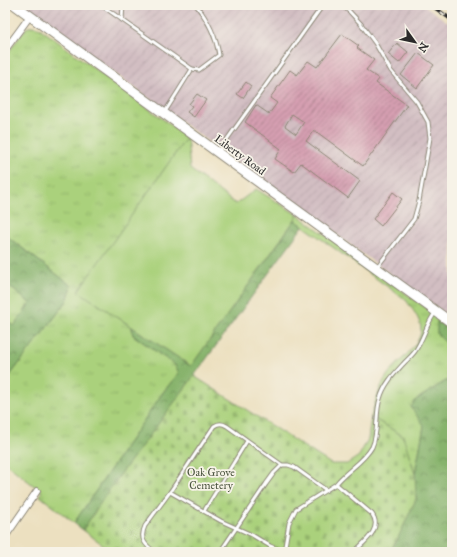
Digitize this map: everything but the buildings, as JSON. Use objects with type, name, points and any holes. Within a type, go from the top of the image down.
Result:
[{"type":"street","name":"Liberty Road","points":[[15,5],[452,323]]},
{"type":"street","points":[[5,50],[30,16]]},
{"type":"street","points":[[5,537],[37,491]]},
{"type":"lane","points":[[100,5],[192,70],[199,70],[219,55],[217,41],[204,15],[196,5]]},
{"type":"lane","points":[[122,20],[123,5]]},
{"type":"lane","points":[[217,153],[323,5]]},
{"type":"lane","points":[[340,5],[349,11],[361,24],[375,43],[391,71],[417,102],[428,122],[430,138],[419,201],[414,219],[376,268]]},
{"type":"lane","points":[[164,114],[192,70]]},
{"type":"lane","points":[[284,552],[288,523],[296,509],[336,484],[368,453],[375,436],[376,413],[379,399],[385,386],[417,349],[431,318],[436,312]]},
{"type":"lane","points":[[155,552],[146,546],[143,541],[142,531],[144,526],[170,492],[214,426],[218,424],[222,423],[227,426],[282,465],[294,467],[326,490]]},
{"type":"lane","points":[[204,511],[247,441]]},
{"type":"lane","points":[[220,552],[266,484],[282,465]]},
{"type":"lane","points":[[336,484],[372,514],[376,523],[372,533],[354,552]]},
{"type":"lane","points":[[170,492],[270,546],[284,552],[298,552]]},
{"type":"shaded area","points":[[21,5],[424,5],[452,25],[452,319]]},
{"type":"green space","points":[[32,26],[38,27],[187,137],[79,291],[132,327],[133,335],[175,365],[179,373],[164,391],[74,523],[40,496],[42,492],[5,463],[5,382],[67,301],[72,286],[5,235],[5,57],[26,28]]},
{"type":"green space","points":[[187,137],[190,169],[236,204],[256,189],[298,215],[191,366],[78,291]]},
{"type":"green space","points":[[298,215],[452,327],[452,333],[438,322],[437,334],[452,349],[452,377],[416,400],[424,426],[415,474],[403,436],[371,417],[382,384],[388,374],[413,347],[420,335],[421,326],[418,318],[406,300],[295,220]]},
{"type":"green space","points":[[295,220],[303,226],[109,490],[83,530],[74,523],[164,391],[179,373],[175,365],[133,335],[132,327],[191,366]]},
{"type":"green space","points":[[5,235],[72,286],[67,301],[5,382],[5,320],[14,326],[30,303],[5,283]]},
{"type":"green space","points":[[5,283],[30,303],[14,327],[5,320]]},
{"type":"green space","points":[[437,321],[452,333],[452,349],[437,334]]},
{"type":"green space","name":"Oak Grove Cemetery","points":[[194,376],[331,464],[347,464],[359,456],[368,439],[371,417],[403,436],[415,474],[416,499],[396,542],[388,552],[113,552],[83,530],[109,490]]},
{"type":"green space","points":[[452,377],[452,552],[388,552],[396,542],[416,499],[415,474],[424,426],[411,407],[416,400]]},
{"type":"railway","points":[[431,5],[452,20]]}]
